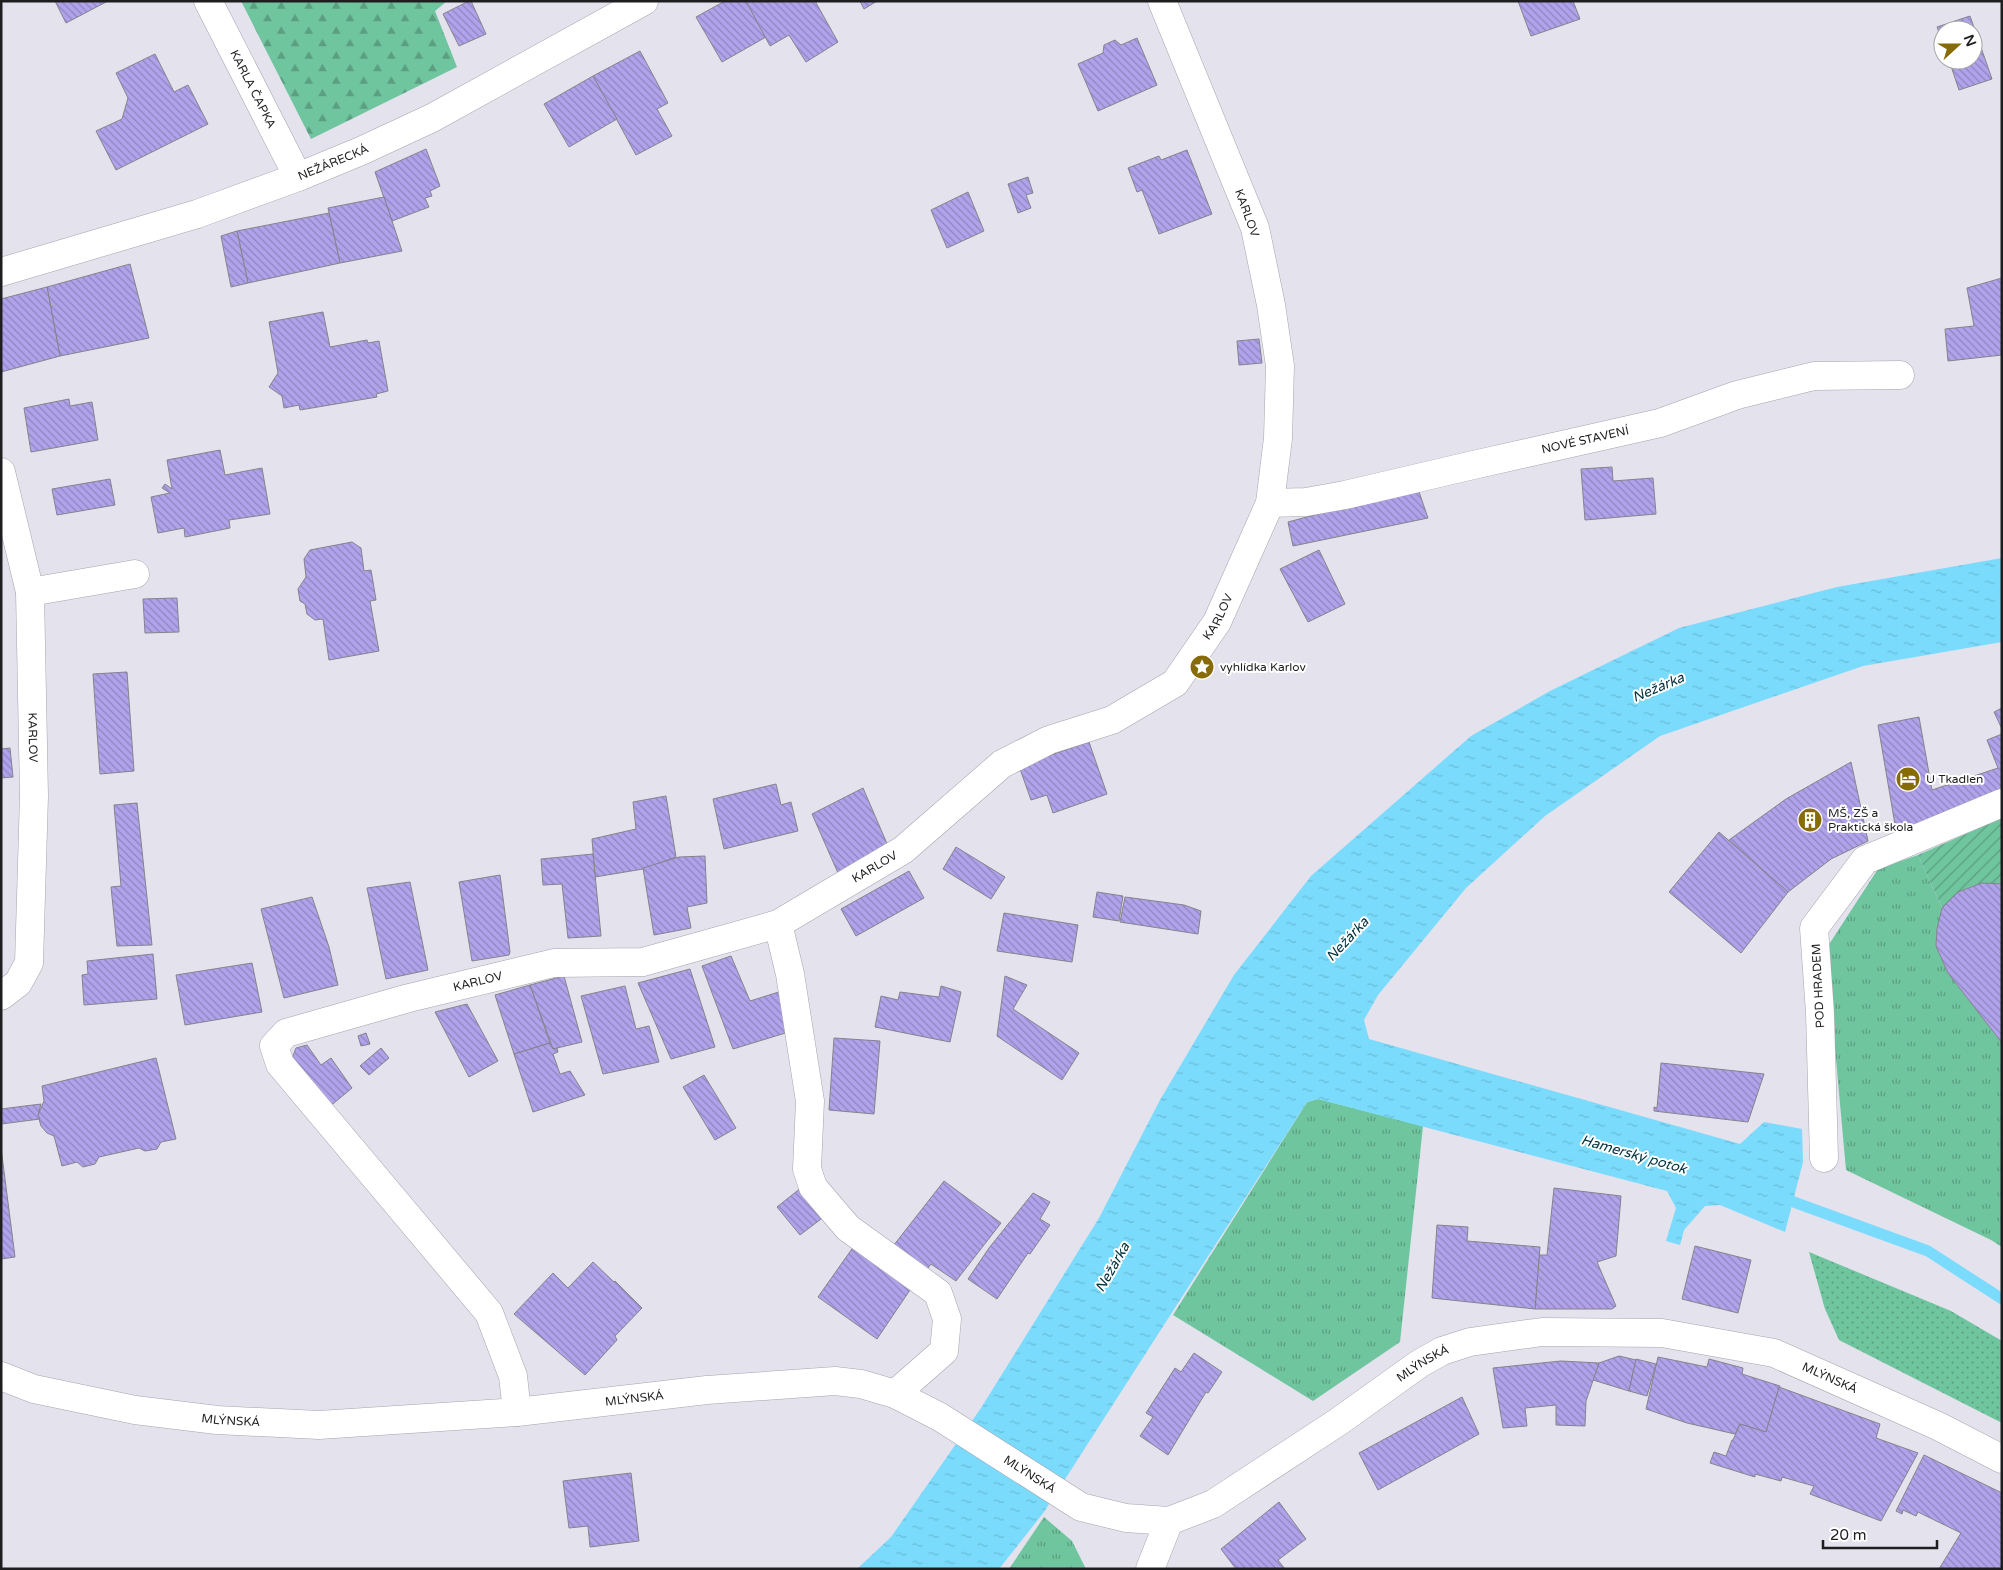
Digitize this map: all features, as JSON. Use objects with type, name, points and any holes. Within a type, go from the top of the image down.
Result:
[{"type":"street","name":"KARLA ČAPKA","points":[[208,1],[298,177]]},
{"type":"street","name":"NEŽÁRECKÁ","points":[[1,272],[188,217],[298,177],[361,151],[432,118],[644,1]]},
{"type":"street","name":"KARLOV","points":[[517,1412],[514,1376],[489,1313],[280,1064],[274,1046],[286,1033],[409,998],[554,964],[643,962],[778,924],[903,850],[1002,764],[1049,740],[1112,720],[1175,683],[1217,622],[1270,503],[1278,438],[1280,366],[1271,305],[1255,228],[1162,1]]},
{"type":"street","name":"NOVÉ STAVENÍ","points":[[1270,503],[1306,502],[1345,495],[1660,423],[1737,394],[1814,376],[1900,375]]},
{"type":"street","name":"KARLOV","points":[[1,472],[30,592],[34,796],[29,963],[18,983],[1,996]]},
{"type":"street","points":[[30,592],[135,574]]},
{"type":"street","name":"POD HRADEM","points":[[1824,1158],[1820,1014],[1814,928],[1865,860],[2002,803]]},
{"type":"street","points":[[778,924],[790,974],[810,1101],[806,1168],[813,1187],[848,1228],[938,1293],[946,1319],[944,1351],[895,1394]]},
{"type":"street","name":"MLÝNSKÁ","points":[[1,1376],[34,1390],[135,1410],[217,1420],[271,1424],[333,1425],[517,1412],[707,1390],[835,1381],[861,1384],[895,1394],[940,1417],[1081,1507],[1126,1518],[1169,1520],[1213,1504],[1338,1422],[1419,1364],[1442,1351],[1470,1342],[1542,1332],[1662,1333],[1774,1353],[1938,1426],[2002,1459]]},
{"type":"street","points":[[1150,1569],[1169,1520]]},
{"type":"green space","points":[[241,1],[447,1],[435,11],[457,67],[311,139]]},
{"type":"green space","points":[[2002,818],[2002,884],[1983,884],[1969,888],[1956,895],[1942,908],[1918,855]]},
{"type":"green space","points":[[1918,855],[1942,908],[1937,929],[1936,946],[1948,973],[2002,1043],[2002,1247],[1846,1170],[1826,949],[1878,869]]},
{"type":"green space","points":[[1318,1099],[1423,1126],[1400,1342],[1313,1401],[1173,1315],[1307,1102]]},
{"type":"green space","points":[[1809,1252],[1951,1311],[2002,1341],[2002,1423],[1839,1340],[1825,1309]]},
{"type":"green space","points":[[1044,1517],[1072,1541],[1086,1569],[1009,1569]]},
{"type":"water","name":"Nežárka","points":[[2002,558],[2002,642],[1863,666],[1660,736],[1545,816],[1466,888],[1378,995],[1364,1020],[1369,1039],[1740,1144],[1764,1122],[1802,1129],[1803,1162],[1785,1232],[1720,1205],[1705,1206],[1684,1230],[1680,1245],[1666,1241],[1676,1208],[1667,1191],[1318,1099],[1307,1102],[1044,1512],[999,1569],[857,1569],[891,1537],[981,1408],[1099,1218],[1160,1100],[1234,975],[1311,876],[1471,736],[1550,691],[1679,628],[1837,587]]},
{"type":"building","points":[[55,1],[108,1],[66,23]]},
{"type":"building","points":[[471,1],[486,34],[459,46],[443,14]]},
{"type":"building","points":[[725,1],[746,1],[766,37],[722,62],[696,17]]},
{"type":"building","points":[[746,1],[815,1],[838,42],[806,62],[789,35],[770,46]]},
{"type":"building","points":[[860,1],[877,1],[864,9]]},
{"type":"building","points":[[1518,1],[1573,1],[1580,19],[1531,36]]},
{"type":"building","points":[[1970,16],[1971,20],[1958,20]]},
{"type":"building","points":[[1137,38],[1157,85],[1098,111],[1078,64],[1103,53],[1104,45],[1115,40],[1121,45]]},
{"type":"building","points":[[640,51],[668,103],[657,109],[672,136],[636,155],[593,76]]},
{"type":"building","points":[[1983,53],[1992,79],[1959,90],[1952,70],[1983,70]]},
{"type":"building","points":[[155,54],[174,92],[188,85],[208,124],[116,170],[96,131],[122,119],[128,98],[116,73]]},
{"type":"building","points":[[593,76],[617,119],[569,147],[544,104]]},
{"type":"building","points":[[426,149],[440,186],[430,191],[432,196],[425,198],[429,207],[392,221],[375,172]]},
{"type":"building","points":[[1187,150],[1212,214],[1159,234],[1142,190],[1137,192],[1128,168],[1159,156],[1161,160]]},
{"type":"building","points":[[1028,177],[1033,193],[1026,195],[1031,208],[1018,213],[1008,184]]},
{"type":"building","points":[[968,192],[984,231],[947,248],[931,210]]},
{"type":"building","points":[[384,197],[402,251],[340,263],[328,208]]},
{"type":"building","points":[[329,213],[340,263],[248,283],[237,231]]},
{"type":"building","points":[[237,231],[248,283],[231,287],[221,236]]},
{"type":"building","points":[[130,264],[149,338],[60,356],[47,287]]},
{"type":"building","points":[[2002,278],[2002,355],[1948,361],[1945,329],[1974,326],[1967,288]]},
{"type":"building","points":[[47,287],[60,356],[1,372],[1,299]]},
{"type":"building","points":[[323,312],[330,347],[367,340],[368,343],[379,341],[388,391],[376,394],[377,397],[300,410],[299,405],[284,408],[282,396],[269,387],[278,373],[269,322]]},
{"type":"building","points":[[1259,339],[1262,363],[1239,365],[1237,341]]},
{"type":"building","points":[[69,399],[70,406],[92,402],[98,440],[31,452],[24,408]]},
{"type":"building","points":[[220,450],[225,475],[262,468],[270,514],[229,520],[230,528],[185,537],[184,528],[158,533],[151,497],[170,493],[162,488],[165,484],[172,489],[167,460]]},
{"type":"building","points":[[1612,467],[1613,481],[1653,478],[1656,514],[1585,520],[1581,469]]},
{"type":"building","points":[[110,479],[115,505],[57,515],[52,489]]},
{"type":"building","points":[[1418,489],[1428,518],[1293,546],[1288,522],[1330,511],[1356,507]]},
{"type":"building","points":[[352,542],[361,548],[364,571],[371,570],[376,600],[370,601],[379,651],[329,660],[323,619],[315,620],[307,614],[305,604],[300,601],[298,589],[306,577],[304,559],[310,550]]},
{"type":"building","points":[[1319,550],[1345,604],[1308,622],[1280,569]]},
{"type":"building","points":[[177,598],[179,632],[145,633],[143,599]]},
{"type":"building","points":[[127,672],[134,771],[100,774],[93,674]]},
{"type":"building","points":[[2002,708],[2002,729],[1994,712]]},
{"type":"building","name":"U Tkadlen","points":[[1919,717],[1932,790],[1998,768],[1987,740],[2002,734],[2002,796],[1897,836],[1878,725]]},
{"type":"building","points":[[1089,742],[1107,794],[1053,813],[1047,795],[1031,800],[1019,766]]},
{"type":"building","points":[[10,748],[13,777],[1,778],[1,749]]},
{"type":"building","name":"MŠ, ZŠ a Praktická škola","points":[[1851,762],[1868,841],[1831,859],[1788,892],[1729,840],[1786,799]]},
{"type":"building","points":[[776,784],[781,805],[791,802],[798,831],[724,849],[713,799]]},
{"type":"building","points":[[863,788],[888,846],[838,873],[812,814]]},
{"type":"building","points":[[666,796],[676,857],[643,869],[595,877],[592,839],[636,829],[633,802]]},
{"type":"building","points":[[137,803],[152,945],[117,946],[111,887],[121,886],[114,805]]},
{"type":"building","points":[[1719,832],[1788,892],[1741,953],[1669,892]]},
{"type":"building","points":[[956,847],[1005,877],[991,899],[943,869]]},
{"type":"building","points":[[593,854],[601,936],[568,938],[562,884],[543,885],[541,859]]},
{"type":"building","points":[[705,856],[707,903],[687,907],[691,928],[654,935],[643,868],[679,857]]},
{"type":"building","points":[[909,871],[924,898],[856,936],[841,909]]},
{"type":"building","points":[[500,875],[510,952],[509,955],[472,961],[459,882]]},
{"type":"building","points":[[410,882],[428,970],[386,979],[367,888]]},
{"type":"building","points":[[1982,883],[2002,884],[2002,1043],[1948,973],[1936,946],[1937,929],[1942,908],[1958,892]]},
{"type":"building","points":[[1097,892],[1123,896],[1119,921],[1093,917]]},
{"type":"building","points":[[312,897],[329,947],[338,985],[284,998],[261,909]]},
{"type":"building","points":[[1125,897],[1184,905],[1201,911],[1198,934],[1120,922]]},
{"type":"building","points":[[1004,913],[1078,925],[1072,962],[997,951]]},
{"type":"building","points":[[153,954],[157,999],[84,1005],[82,975],[88,974],[87,961]]},
{"type":"building","points":[[731,956],[750,1001],[782,991],[792,1031],[733,1049],[702,966]]},
{"type":"building","points":[[252,963],[262,1012],[185,1025],[176,975]]},
{"type":"building","points":[[690,969],[715,1047],[671,1059],[638,983]]},
{"type":"building","points":[[564,976],[582,1042],[553,1049],[530,985]]},
{"type":"building","points":[[1005,976],[1027,985],[1013,1009],[1079,1053],[1062,1080],[997,1036]]},
{"type":"building","points":[[530,985],[550,1043],[514,1054],[495,995]]},
{"type":"building","points":[[625,986],[636,1029],[649,1026],[659,1062],[603,1074],[581,996]]},
{"type":"building","points":[[941,986],[961,992],[950,1042],[875,1027],[881,996],[898,1000],[900,992],[939,997]]},
{"type":"building","points":[[467,1004],[498,1061],[469,1077],[435,1012]]},
{"type":"building","points":[[366,1033],[370,1044],[361,1046],[358,1036]]},
{"type":"building","points":[[834,1038],[880,1041],[874,1114],[829,1110]]},
{"type":"building","points":[[550,1043],[553,1049],[557,1048],[558,1052],[553,1054],[560,1074],[570,1071],[585,1095],[533,1112],[514,1054]]},
{"type":"building","points":[[307,1045],[321,1065],[331,1058],[352,1088],[328,1108],[291,1061],[296,1048]]},
{"type":"building","points":[[381,1048],[389,1058],[369,1075],[360,1066]]},
{"type":"building","points":[[156,1058],[176,1139],[161,1142],[157,1149],[145,1151],[139,1148],[99,1157],[95,1164],[83,1167],[77,1162],[62,1166],[54,1136],[47,1133],[41,1126],[38,1115],[44,1101],[42,1086]]},
{"type":"building","points":[[1661,1063],[1764,1074],[1748,1122],[1654,1111],[1654,1107],[1657,1108]]},
{"type":"building","points":[[704,1075],[736,1128],[715,1140],[683,1087]]},
{"type":"building","points":[[41,1104],[38,1115],[40,1119],[1,1124],[1,1109]]},
{"type":"building","points":[[1,1148],[15,1257],[1,1259]]},
{"type":"building","points":[[944,1181],[1001,1223],[956,1281],[931,1264],[925,1272],[890,1250]]},
{"type":"building","points":[[802,1187],[825,1216],[800,1235],[777,1207]]},
{"type":"building","points":[[1554,1188],[1621,1196],[1616,1256],[1597,1262],[1616,1306],[1612,1309],[1535,1309],[1539,1255],[1547,1255]]},
{"type":"building","points":[[1033,1193],[1050,1202],[1040,1219],[1050,1225],[1030,1254],[1028,1253],[997,1299],[968,1279],[989,1248]]},
{"type":"building","points":[[1437,1225],[1468,1227],[1467,1241],[1540,1247],[1535,1309],[1432,1298]]},
{"type":"building","points":[[854,1246],[912,1287],[877,1339],[818,1297]]},
{"type":"building","points":[[1695,1246],[1751,1260],[1738,1313],[1682,1299]]},
{"type":"building","points":[[593,1262],[642,1308],[615,1336],[617,1340],[585,1375],[514,1314],[553,1273],[568,1288]]},
{"type":"building","points":[[1194,1353],[1222,1372],[1208,1393],[1206,1392],[1168,1455],[1140,1436],[1153,1417],[1146,1413],[1175,1368],[1181,1372]]},
{"type":"building","points":[[1619,1356],[1636,1360],[1629,1391],[1593,1380],[1599,1363]]},
{"type":"building","points":[[1658,1357],[1707,1367],[1709,1359],[1743,1368],[1742,1374],[1780,1386],[1766,1432],[1740,1424],[1735,1434],[1687,1423],[1646,1409]]},
{"type":"building","points":[[1636,1359],[1656,1364],[1647,1396],[1629,1391]]},
{"type":"building","points":[[1561,1361],[1599,1363],[1586,1401],[1585,1426],[1556,1425],[1556,1405],[1525,1408],[1527,1426],[1503,1428],[1493,1368]]},
{"type":"building","points":[[1779,1387],[1880,1424],[1876,1438],[1918,1453],[1881,1521],[1810,1494],[1814,1486],[1782,1477],[1781,1481],[1755,1474],[1755,1477],[1710,1463],[1714,1452],[1726,1456],[1740,1424],[1766,1432]]},
{"type":"building","points":[[1462,1397],[1479,1434],[1378,1490],[1359,1453]]},
{"type":"building","points":[[1924,1455],[2002,1493],[2002,1569],[1939,1569],[1961,1533],[1918,1512],[1916,1516],[1903,1510],[1902,1514],[1896,1511]]},
{"type":"building","points":[[631,1473],[639,1541],[590,1547],[588,1526],[569,1528],[563,1481]]},
{"type":"building","points":[[1279,1502],[1306,1539],[1278,1560],[1285,1569],[1236,1569],[1221,1549]]},
{"type":"waterway","name":"Hamerský potok","points":[[1780,1197],[1928,1251],[2002,1299]]},
{"type":"place","name":"vyhlídka Karlov","points":[[1202,667]]},
{"type":"place","name":"U Tkadlen","points":[[1908,779]]},
{"type":"place","name":"MŠ, ZŠ a Praktická škola","points":[[1810,820]]}]
